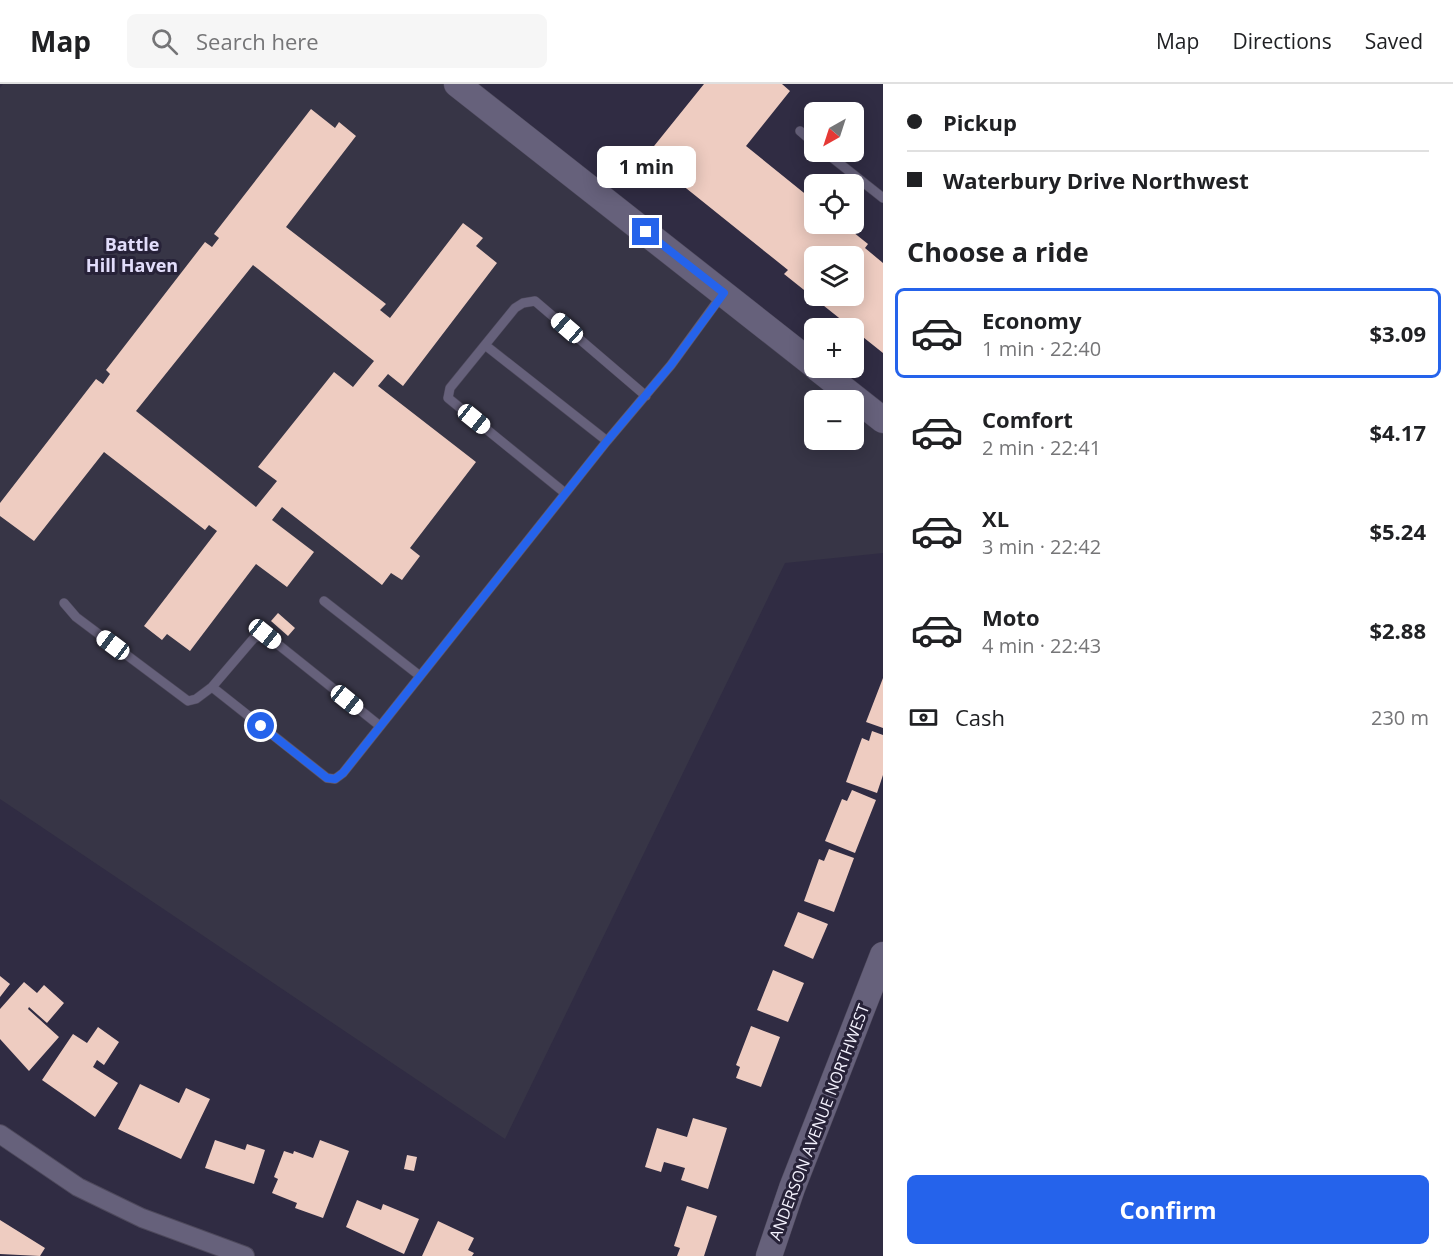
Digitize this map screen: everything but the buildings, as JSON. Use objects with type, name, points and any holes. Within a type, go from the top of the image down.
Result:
[{"type":"street","points":[[458,84],[804,356]]},
{"type":"street","points":[[831,378],[883,420]]},
{"type":"street","name":"ANDERSON AVENUE NORTHWEST","points":[[770,1256],[792,1188],[883,955]]},
{"type":"street","points":[[0,1134],[78,1187],[142,1218],[245,1256]]},
{"type":"lane","points":[[800,132],[804,135]]},
{"type":"lane","points":[[838,162],[883,198]]},
{"type":"lane","points":[[212,687],[327,778],[335,779],[343,773],[565,493],[646,396],[724,293]]},
{"type":"lane","points":[[565,493],[448,398],[450,388],[515,309],[523,303],[535,302],[646,396]]},
{"type":"lane","points":[[485,345],[607,441]]},
{"type":"lane","points":[[324,601],[420,676]]},
{"type":"lane","points":[[64,603],[76,617],[188,701],[196,699],[212,687],[254,638],[265,634],[380,726]]},
{"type":"shaded area","points":[[3,84],[479,84],[804,345],[804,378],[844,378],[859,390],[804,390],[804,450],[864,450],[864,394],[883,409],[883,553],[785,563],[505,1139],[0,799],[0,88]]},
{"type":"district","name":"Battle Hill Haven","points":[[132,255]]},
{"type":"route","points":[[261,726],[327,778],[335,779],[343,773],[607,441],[671,365],[724,293],[646,232]]}]
